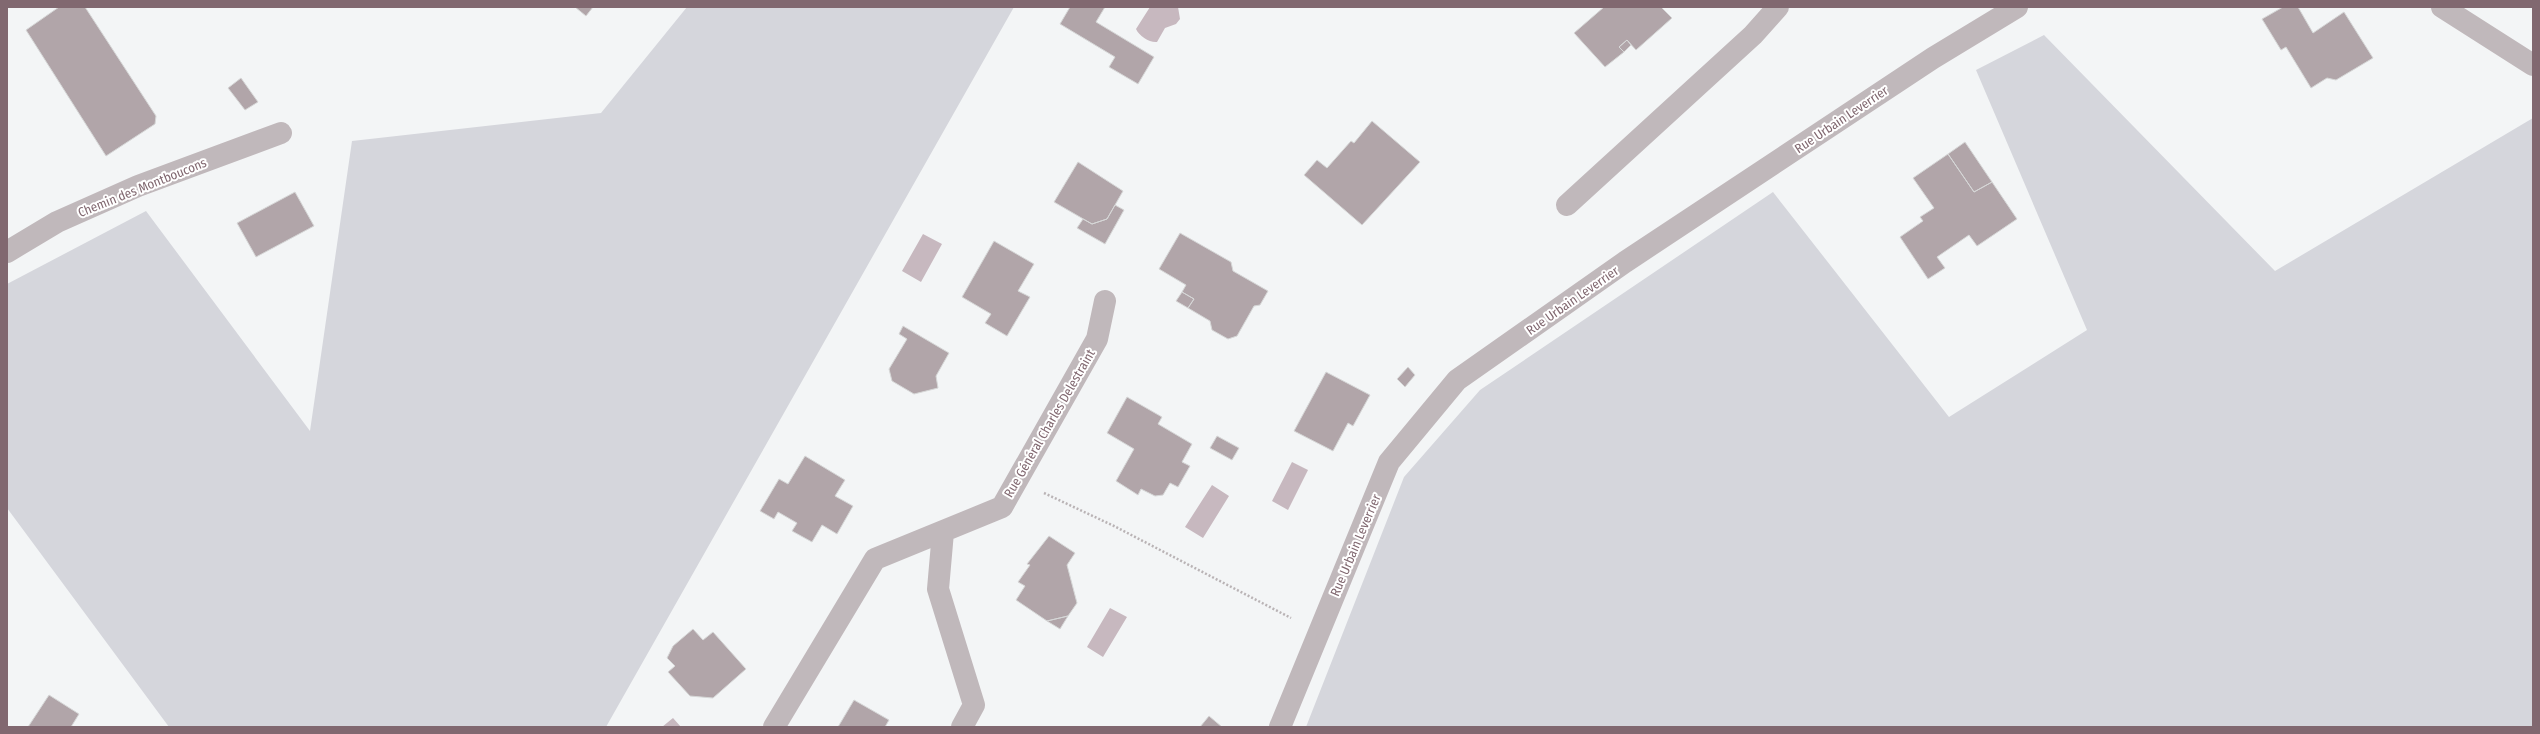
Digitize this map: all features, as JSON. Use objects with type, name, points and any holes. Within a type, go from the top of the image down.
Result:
[{"type":"street","points":[[1567,205],[1753,35],[1778,7]]},
{"type":"street","name":"Rue Urbain Leverrier","points":[[1280,727],[1389,462],[1457,380],[1625,262],[1933,58],[2017,7]]},
{"type":"street","points":[[2442,7],[2533,65]]},
{"type":"street","name":"Chemin des Montboucons","points":[[7,252],[57,222],[138,186],[281,133]]},
{"type":"street","name":"Rue Général Charles Delestraint","points":[[774,727],[875,559],[1002,507],[1097,339],[1105,301]]},
{"type":"street","points":[[943,532],[938,589],[974,704],[962,727]]},
{"type":"path","points":[[1017,480],[1114,526],[1319,632]]},
{"type":"shaded area","points":[[687,7],[1014,7],[606,727],[169,727],[7,508],[7,284],[146,211],[310,431],[352,141],[601,113]]},
{"type":"shaded area","points":[[1150,7],[1178,7],[1180,19],[1176,24],[1165,28],[1157,42],[1145,38],[1136,29]]},
{"type":"shaded area","points":[[2044,35],[2275,271],[2533,118],[2533,727],[1306,727],[1404,477],[1480,390],[1773,192],[1949,417],[2087,330],[1976,70]]},
{"type":"shaded area","points":[[923,234],[942,244],[921,282],[902,271]]},
{"type":"shaded area","points":[[1292,462],[1308,470],[1288,510],[1272,501]]},
{"type":"shaded area","points":[[1212,485],[1229,496],[1203,538],[1185,527]]},
{"type":"shaded area","points":[[1110,608],[1127,617],[1103,657],[1087,647]]},
{"type":"shaded area","points":[[673,718],[681,727],[662,727]]},
{"type":"building","points":[[59,7],[85,7],[156,116],[155,124],[106,156],[26,30]]},
{"type":"building","points":[[575,7],[593,7],[586,16]]},
{"type":"building","points":[[1070,7],[1105,7],[1096,22],[1154,57],[1138,84],[1109,67],[1115,57],[1060,24]]},
{"type":"building","points":[[1604,7],[1661,7],[1672,18],[1636,50],[1627,40],[1619,47],[1624,52],[1605,67],[1574,33]]},
{"type":"building","points":[[2283,7],[2298,7],[2313,33],[2344,12],[2373,58],[2336,80],[2327,78],[2311,88],[2286,47],[2281,50],[2262,19]]},
{"type":"building","points":[[1627,40],[1631,45],[1624,52],[1619,47]]},
{"type":"building","points":[[241,78],[258,102],[245,110],[228,88]]},
{"type":"building","points":[[1372,121],[1420,162],[1362,225],[1304,175],[1317,160],[1327,168],[1351,141],[1354,143]]},
{"type":"building","points":[[1965,142],[1992,182],[1974,192],[1948,154]]},
{"type":"building","points":[[1948,154],[1974,192],[1992,182],[2017,219],[1977,246],[1969,235],[1937,257],[1945,268],[1928,279],[1900,237],[1923,221],[1920,217],[1934,208],[1913,178]]},
{"type":"building","points":[[1078,162],[1123,191],[1107,219],[1092,224],[1054,202]]},
{"type":"building","points":[[295,192],[314,226],[256,257],[237,223]]},
{"type":"building","points":[[1115,205],[1124,210],[1105,244],[1077,228],[1083,219],[1092,224],[1107,219]]},
{"type":"building","points":[[1180,233],[1231,262],[1233,271],[1268,291],[1260,305],[1254,306],[1237,336],[1228,339],[1212,330],[1210,321],[1188,308],[1194,299],[1182,292],[1186,285],[1159,269]]},
{"type":"building","points":[[994,241],[1034,264],[1018,291],[1030,297],[1007,336],[985,323],[991,314],[962,297]]},
{"type":"building","points":[[1182,292],[1194,299],[1188,308],[1176,301]]},
{"type":"building","points":[[903,326],[949,353],[936,376],[938,388],[914,394],[892,381],[889,369],[907,339],[899,334]]},
{"type":"building","points":[[1408,367],[1415,375],[1405,387],[1397,379]]},
{"type":"building","points":[[1326,372],[1370,395],[1353,426],[1348,423],[1333,451],[1294,431]]},
{"type":"building","points":[[1127,397],[1162,417],[1158,424],[1192,444],[1182,462],[1190,466],[1178,487],[1170,483],[1163,495],[1155,496],[1141,489],[1138,495],[1116,481],[1134,449],[1107,433]]},
{"type":"building","points":[[1217,436],[1239,448],[1232,460],[1210,448]]},
{"type":"building","points":[[805,456],[845,480],[835,496],[853,506],[837,534],[822,525],[812,542],[792,531],[797,523],[778,512],[774,519],[760,511],[779,479],[788,484]]},
{"type":"building","points":[[1049,536],[1075,553],[1067,565],[1077,603],[1068,616],[1047,621],[1016,600],[1025,586],[1018,582],[1030,565],[1027,564]]},
{"type":"building","points":[[1068,616],[1060,629],[1047,621]]},
{"type":"building","points":[[693,629],[703,640],[713,632],[746,669],[713,698],[690,696],[668,672],[675,666],[667,658],[673,646]]},
{"type":"building","points":[[49,695],[79,714],[71,727],[28,727]]},
{"type":"building","points":[[854,700],[889,720],[885,727],[838,727]]},
{"type":"building","points":[[1209,716],[1222,727],[1200,727]]}]
